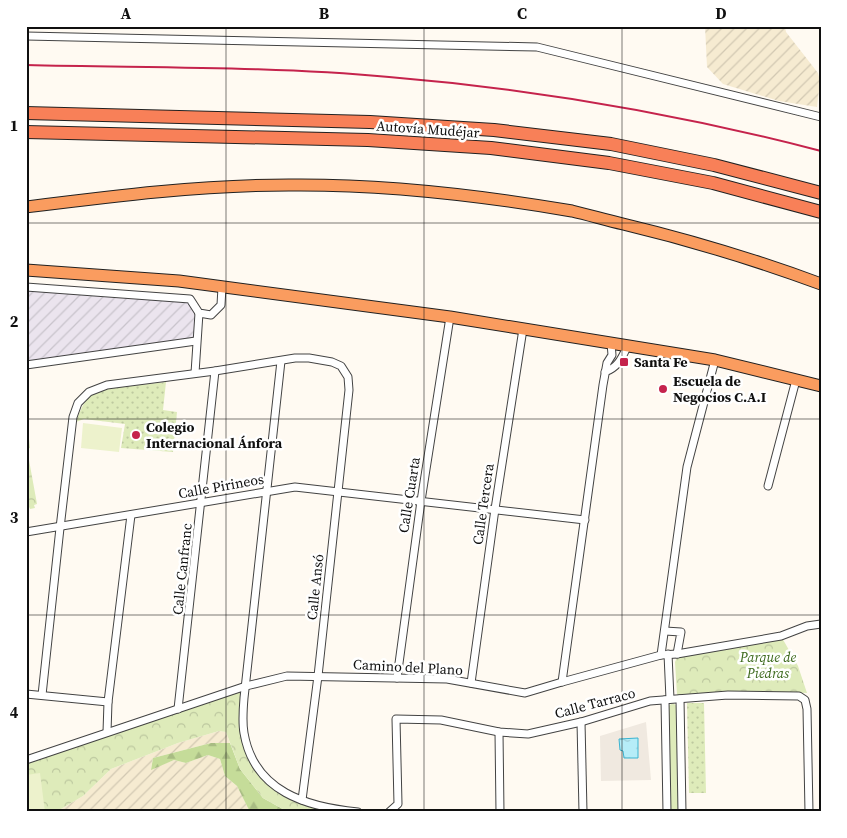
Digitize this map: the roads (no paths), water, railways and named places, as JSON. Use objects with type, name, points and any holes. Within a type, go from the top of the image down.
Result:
[{"type":"highway","name":"Autovía Mudéjar","points":[[26,113],[370,122],[494,130],[630,148],[714,165],[821,193]]},
{"type":"highway","name":"Autovía Mudéjar","points":[[26,132],[368,140],[491,148],[608,163],[713,184],[821,212]]},
{"type":"highway","points":[[26,207],[136,193],[225,186],[290,184],[445,193],[573,212],[665,234],[761,262],[821,284]]},
{"type":"highway","points":[[26,270],[180,281],[450,317],[715,360],[821,386]]},
{"type":"street","points":[[26,36],[537,47],[821,116]]},
{"type":"street","points":[[199,313],[212,315],[221,305],[222,286]]},
{"type":"street","points":[[26,287],[190,299],[199,313],[195,374]]},
{"type":"street","name":"Calle Cuarta","points":[[397,678],[421,501],[450,317]]},
{"type":"street","name":"Calle Tercera","points":[[471,682],[523,329]]},
{"type":"street","points":[[26,366],[196,341]]},
{"type":"street","points":[[562,682],[607,363],[612,355],[612,343]]},
{"type":"street","points":[[606,372],[616,366],[625,355],[628,345]]},
{"type":"street","name":"Calle Ansó","points":[[281,361],[309,358],[332,362],[342,366],[348,377],[349,390],[318,676],[302,800]]},
{"type":"street","points":[[666,812],[667,700],[665,631],[687,467],[715,360]]},
{"type":"street","points":[[42,695],[60,528],[74,417],[78,404],[89,392],[107,385],[281,361],[246,686],[243,726],[245,740],[253,761],[267,779],[278,789],[288,795],[331,809],[358,812]]},
{"type":"street","name":"Calle Canfranc","points":[[178,709],[215,371]]},
{"type":"street","points":[[768,486],[796,380]]},
{"type":"street","name":"Calle Pirineos","points":[[26,532],[60,528],[295,487],[585,520]]},
{"type":"street","points":[[107,732],[108,702],[131,515]]},
{"type":"street","name":"Camino del Plano","points":[[27,758],[246,686],[288,676],[447,679],[471,682],[525,694],[665,654],[677,654],[780,636],[806,626],[821,624]]},
{"type":"street","points":[[665,631],[681,632],[677,654]]},
{"type":"street","points":[[26,694],[108,702]]},
{"type":"street","name":"Calle Tarraco","points":[[398,808],[396,719],[441,720],[499,732],[528,734],[580,722],[650,702],[728,694],[803,698],[806,700],[809,812]]},
{"type":"street","points":[[680,699],[682,812]]},
{"type":"street","points":[[580,722],[583,812]]},
{"type":"street","points":[[499,732],[500,812]]},
{"type":"street","points":[[389,812],[398,808]]},
{"type":"water","points":[[638,738],[638,758],[624,758],[623,751],[620,750],[619,739]]},
{"type":"railway","points":[[26,65],[298,71],[444,82],[498,88],[660,114],[821,151]]},
{"type":"place","name":"Santa Fe","points":[[624,362]]},
{"type":"place","name":"Escuela de Negocios C.A.I","points":[[663,389]]},
{"type":"place","name":"Colegio Internacional Ánfora","points":[[136,435]]},
{"type":"park label","name":"Parque de Piedras","points":[[768,666]]}]
